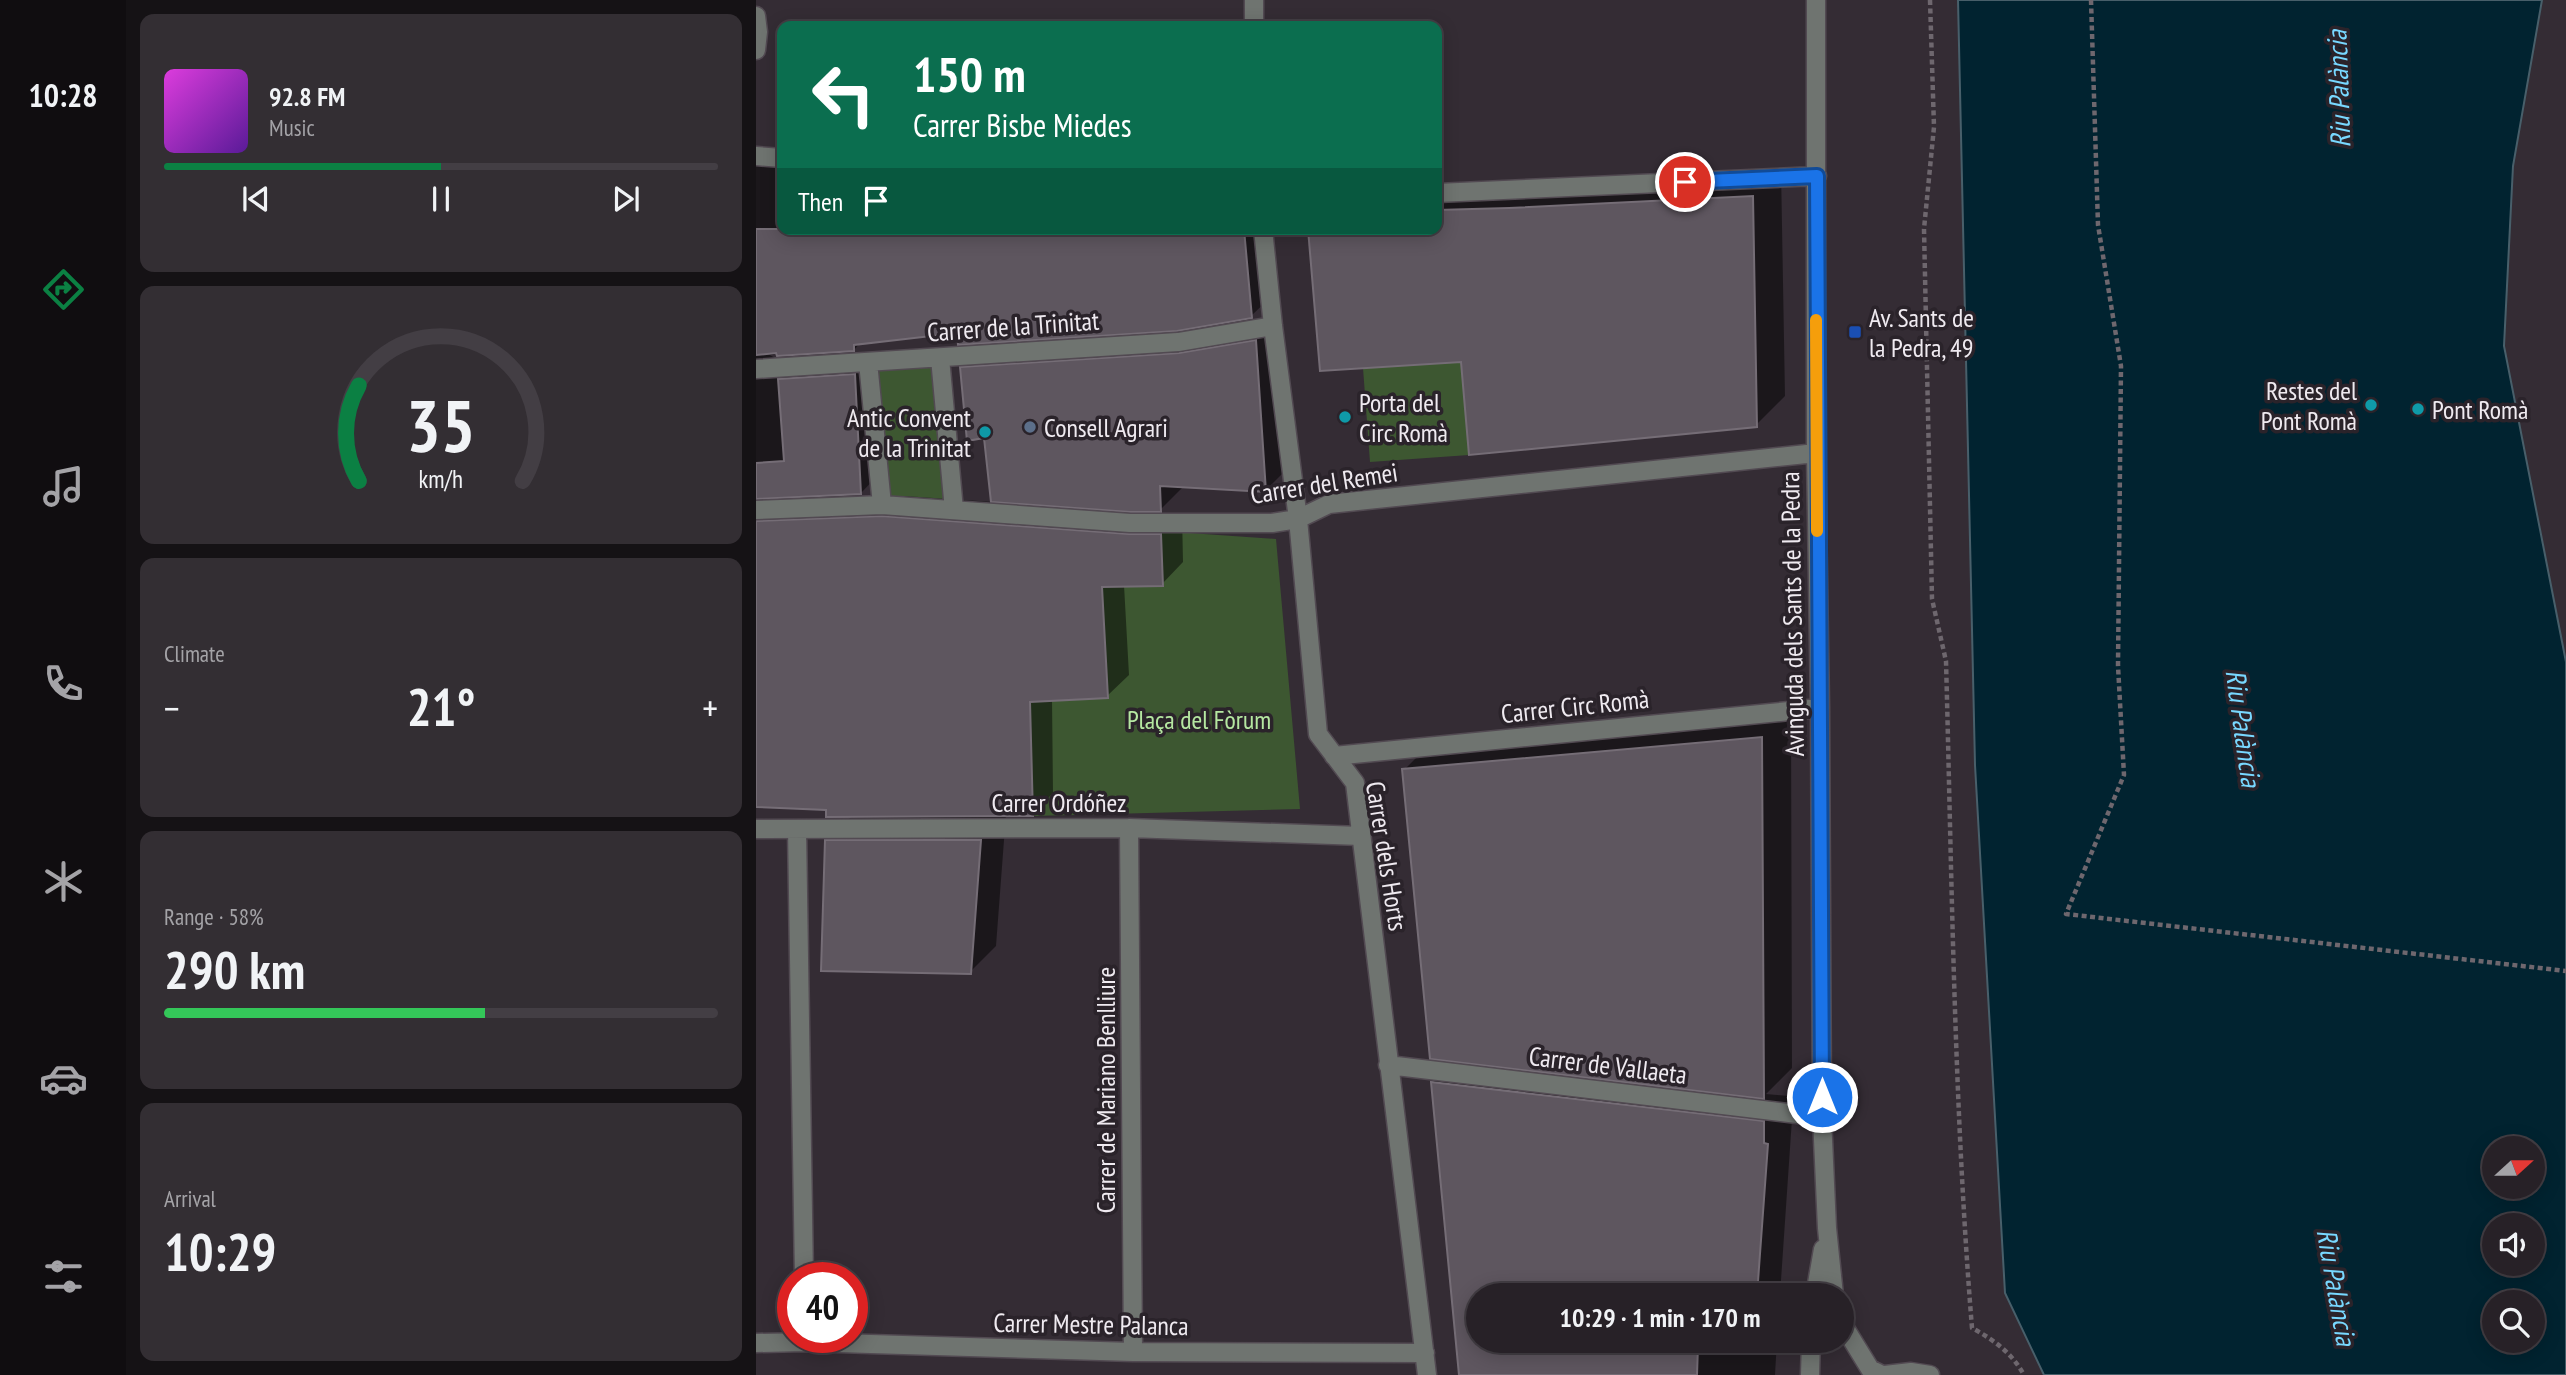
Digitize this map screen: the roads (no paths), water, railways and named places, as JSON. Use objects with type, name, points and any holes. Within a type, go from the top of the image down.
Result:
[{"type":"street","points":[[1254,0],[1255,21]]},
{"type":"street","name":"Avinguda dels Sants de la Pedra","points":[[1816,0],[1816,453],[1822,1117],[1826,1228]]},
{"type":"street","points":[[756,50],[757,26]]},
{"type":"street","points":[[756,156],[777,158]]},
{"type":"street","points":[[1442,192],[1817,176]]},
{"type":"street","name":"Carrer dels Horts","points":[[1264,235],[1298,519],[1318,734],[1355,783],[1427,1375]]},
{"type":"street","name":"Carrer de la Trinitat","points":[[756,369],[1178,342],[1273,326]]},
{"type":"street","points":[[940,358],[954,510]]},
{"type":"street","points":[[868,362],[882,505]]},
{"type":"street","name":"Carrer del Remei","points":[[756,510],[882,505],[1130,523],[1272,523],[1298,519],[1329,504],[1816,453]]},
{"type":"street","name":"Carrer Circ Romà","points":[[1334,756],[1820,708]]},
{"type":"street","name":"Carrer Ordóñez","points":[[756,829],[1129,828],[1361,836]]},
{"type":"street","name":"Carrer de Mariano Benlliure","points":[[1129,828],[1133,1352]]},
{"type":"street","points":[[797,829],[804,1262]]},
{"type":"street","name":"Carrer de Vallaeta","points":[[1388,1065],[1822,1117]]},
{"type":"street","points":[[1817,1283],[1826,1228]]},
{"type":"street","points":[[1826,1228],[1833,1283]]},
{"type":"street","name":"Carrer Mestre Palanca","points":[[868,1341],[1133,1352],[1425,1353]]},
{"type":"street","points":[[1854,1343],[1870,1369],[1884,1375],[1911,1372],[1930,1375]]},
{"type":"street","name":"Carrer Mestre Palanca","points":[[758,1347],[777,1344]]},
{"type":"street","points":[[1810,1375],[1811,1353]]},
{"type":"water","name":"Riu Palància","points":[[1958,0],[2542,0],[2513,166],[2504,346],[2566,662],[2566,1375],[2044,1375],[2005,1293],[1975,765]]},
{"type":"place","name":"Av. Sants de la Pedra, 49","points":[[1855,332]]},
{"type":"place","name":"Restes del Pont Romà","points":[[2371,405]]},
{"type":"place","name":"Pont Romà","points":[[2418,409]]},
{"type":"place","name":"Porta del Circ Romà","points":[[1345,417]]},
{"type":"place","name":"Consell Agrari","points":[[1030,427]]},
{"type":"place","name":"Antic Convent de la Trinitat","points":[[985,432]]},
{"type":"park label","name":"Plaça del Fòrum","points":[[1199,719]]}]
